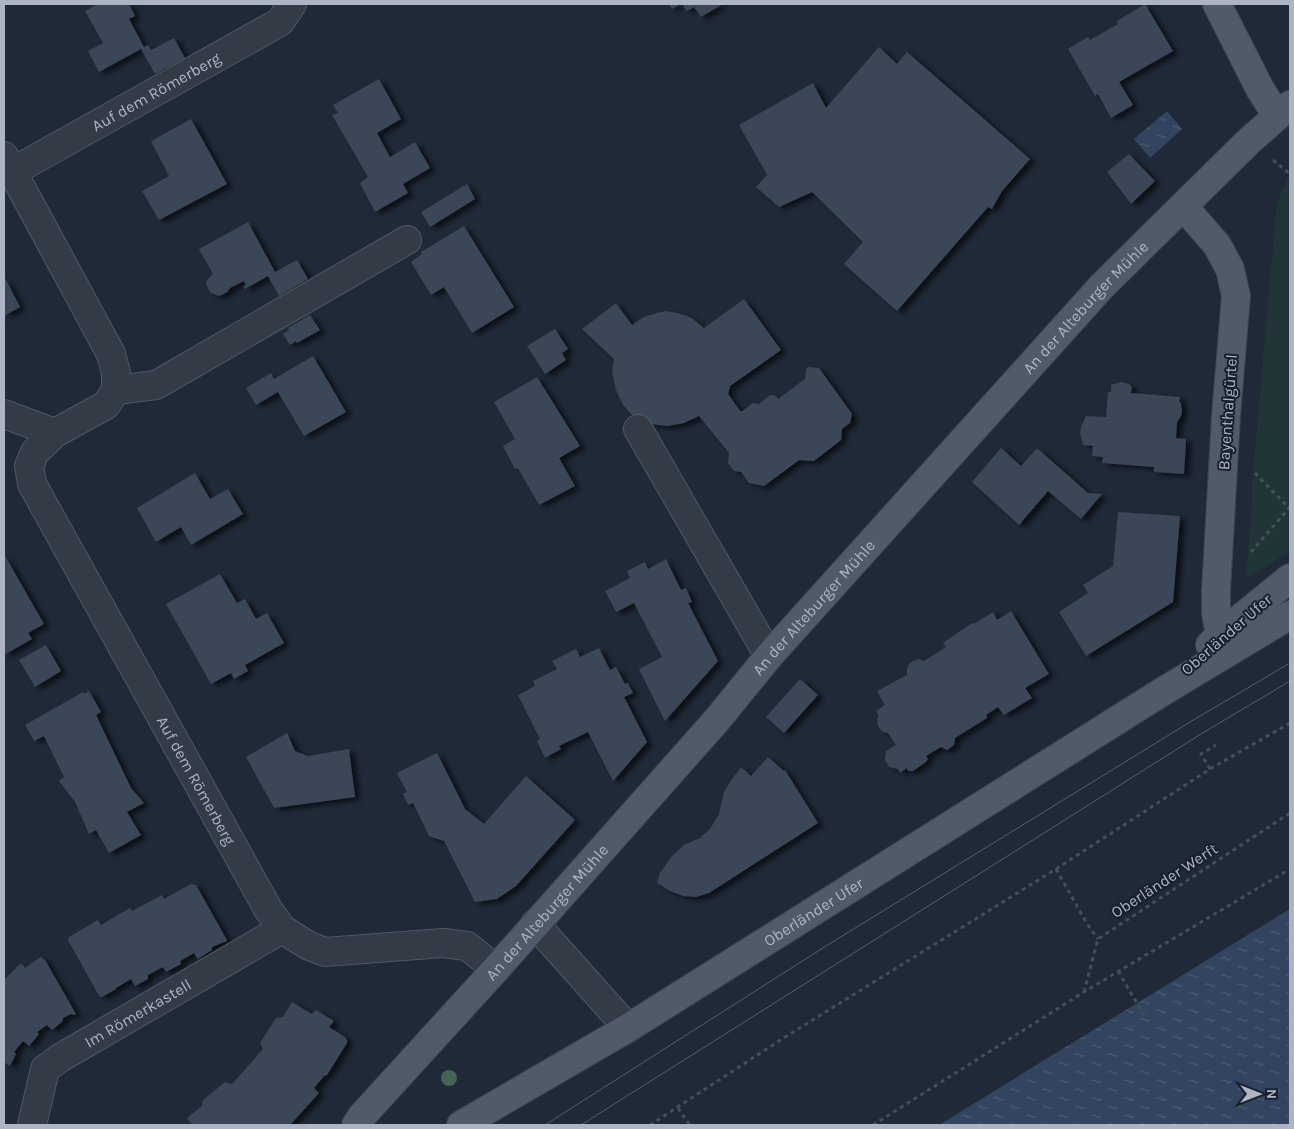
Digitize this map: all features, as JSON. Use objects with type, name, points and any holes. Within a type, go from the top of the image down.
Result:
[{"type":"main road","points":[[1217,4],[1260,89],[1284,111]]},
{"type":"main road","name":"An der Alteburger Mühle","points":[[356,1125],[716,720],[769,656],[1102,286],[1249,142],[1284,111]]},
{"type":"main road","name":"Bayenthalgürtel","points":[[1183,206],[1217,245],[1230,269],[1236,296],[1216,591],[1216,613],[1220,635]]},
{"type":"main road","name":"Oberländer Ufer","points":[[1162,692],[1220,635],[1290,578]]},
{"type":"main road","name":"Oberländer Ufer","points":[[461,1125],[628,1028],[1162,692],[1290,615]]},
{"type":"street","name":"Auf dem Römerberg","points":[[292,4],[280,22],[8,164],[111,354],[116,373],[116,390],[106,405],[55,433],[35,452],[29,466],[32,484],[268,908],[282,929],[308,946],[325,952],[443,943],[466,946],[496,969]]},
{"type":"street","points":[[116,390],[156,385],[407,240]]},
{"type":"street","points":[[4,414],[55,433]]},
{"type":"street","points":[[638,429],[769,656]]},
{"type":"street","points":[[535,924],[628,1028]]},
{"type":"street","name":"Im Römerkastell","points":[[32,1125],[46,1069],[60,1058],[282,929]]},
{"type":"path","points":[[650,1125],[782,1039],[1056,868],[1210,769],[1290,723]]},
{"type":"path","points":[[1210,769],[1201,754],[1216,745]]},
{"type":"path","name":"Oberländer Werft","points":[[1098,939],[1290,813]]},
{"type":"path","points":[[1056,868],[1086,922],[1098,939],[1084,992]]},
{"type":"path","points":[[873,1125],[1118,971],[1290,869]]},
{"type":"path","points":[[1118,971],[1145,1016]]},
{"type":"path","points":[[678,1108],[690,1125]]},
{"type":"green space","points":[[1290,174],[1290,551],[1249,578],[1246,576],[1252,483],[1277,202]]},
{"type":"water","points":[[1167,111],[1182,129],[1150,158],[1134,139]]},
{"type":"water","points":[[1290,909],[1290,1125],[939,1125]]},
{"type":"building","points":[[98,4],[129,4],[135,16],[129,19],[144,47],[148,45],[151,50],[174,38],[185,58],[155,74],[141,49],[99,72],[88,51],[103,43],[85,11]]},
{"type":"building","points":[[669,4],[681,4],[672,9]]},
{"type":"building","points":[[682,4],[723,4],[701,17],[694,7],[687,11]]},
{"type":"building","points":[[1145,4],[1173,51],[1119,82],[1133,105],[1111,118],[1098,94],[1095,96],[1068,49],[1088,37],[1090,40],[1118,24],[1117,21]]},
{"type":"building","points":[[879,47],[897,64],[907,52],[1030,159],[1002,191],[992,209],[988,207],[897,311],[844,264],[863,242],[812,192],[779,207],[756,187],[767,175],[739,125],[813,83],[826,108]]},
{"type":"building","points":[[379,79],[401,119],[377,133],[390,157],[415,142],[430,168],[403,184],[408,193],[375,212],[360,183],[368,177],[332,115],[338,113],[333,105]]},
{"type":"building","points":[[191,119],[227,184],[159,220],[142,191],[169,176],[151,141]]},
{"type":"building","points":[[1129,154],[1155,181],[1131,204],[1107,172]]},
{"type":"building","points":[[467,184],[475,199],[430,227],[421,212]]},
{"type":"building","points":[[248,222],[275,272],[297,260],[308,279],[279,296],[268,276],[245,289],[243,287],[246,285],[244,281],[230,288],[222,295],[218,296],[210,292],[206,284],[213,274],[199,249]]},
{"type":"building","points":[[464,226],[514,307],[472,333],[444,287],[431,295],[411,262],[422,254],[421,252]]},
{"type":"building","points":[[4,276],[20,307],[4,316]]},
{"type":"building","points":[[744,299],[781,350],[730,386],[728,394],[741,412],[753,403],[759,404],[770,395],[776,396],[778,399],[805,379],[806,369],[809,367],[819,368],[852,414],[850,423],[842,429],[841,440],[814,461],[799,460],[764,486],[749,483],[741,472],[734,471],[728,463],[729,453],[699,416],[684,423],[667,426],[651,424],[631,414],[623,405],[616,390],[612,373],[614,359],[582,329],[616,303],[632,325],[644,317],[666,311],[687,316],[704,328]]},
{"type":"building","points":[[310,315],[320,330],[290,345],[283,334],[289,330],[288,328]]},
{"type":"building","points":[[555,329],[568,349],[562,353],[566,360],[545,374],[527,346]]},
{"type":"building","points":[[313,356],[346,412],[304,436],[278,392],[256,405],[246,388],[271,373],[274,379]]},
{"type":"building","points":[[537,377],[580,446],[559,458],[575,486],[539,505],[518,468],[515,469],[503,446],[515,439],[494,402]]},
{"type":"building","points":[[1121,382],[1132,387],[1131,393],[1180,397],[1179,401],[1182,411],[1177,422],[1176,438],[1186,439],[1184,474],[1154,472],[1154,467],[1102,463],[1103,457],[1092,456],[1093,446],[1083,445],[1080,433],[1086,416],[1106,417],[1108,392],[1111,392],[1111,385]]},
{"type":"building","points":[[1001,448],[1021,466],[1037,448],[1088,493],[1102,494],[1081,519],[1048,491],[1019,525],[972,482]]},
{"type":"building","points":[[195,473],[210,499],[228,489],[243,514],[191,545],[181,527],[156,542],[137,508]]},
{"type":"building","points":[[1118,512],[1180,516],[1173,602],[1086,656],[1059,612],[1088,593],[1083,585],[1113,566]]},
{"type":"building","points":[[4,554],[44,624],[28,633],[32,639],[4,655]]},
{"type":"building","points":[[666,559],[681,590],[686,588],[692,602],[688,603],[718,661],[665,721],[639,669],[662,657],[634,603],[616,612],[605,591],[630,578],[627,571],[645,562],[648,569]]},
{"type":"building","points":[[220,574],[237,603],[245,599],[256,619],[267,613],[284,643],[245,665],[248,671],[234,679],[231,673],[211,684],[166,604]]},
{"type":"building","points":[[1011,611],[1049,674],[1025,688],[1032,698],[1004,715],[998,707],[986,715],[987,718],[955,738],[954,745],[947,750],[941,747],[926,756],[928,759],[926,762],[913,771],[908,771],[907,768],[900,773],[898,769],[889,767],[885,760],[886,751],[896,745],[888,733],[883,732],[877,723],[878,715],[876,711],[885,705],[877,691],[907,675],[909,664],[919,659],[924,661],[946,647],[943,643],[972,623],[974,624],[993,612],[997,620]]},
{"type":"building","points":[[46,645],[61,671],[35,687],[19,660]]},
{"type":"building","points":[[599,648],[610,670],[616,667],[625,684],[628,683],[633,693],[624,697],[647,742],[613,781],[588,732],[559,746],[561,749],[545,758],[537,741],[540,739],[518,695],[535,686],[533,681],[557,669],[552,661],[576,649],[580,657]]},
{"type":"building","points":[[800,679],[818,695],[784,733],[766,717]]},
{"type":"building","points":[[89,691],[101,712],[96,715],[131,788],[144,803],[127,812],[141,835],[109,853],[96,830],[89,834],[75,802],[59,781],[64,777],[44,736],[34,741],[25,725],[83,692],[84,694]]},
{"type":"building","points":[[287,733],[295,751],[308,756],[349,749],[355,797],[274,808],[246,757]]},
{"type":"building","points":[[437,753],[465,809],[484,824],[526,776],[575,820],[516,886],[497,899],[475,902],[444,841],[429,836],[413,803],[408,805],[403,794],[407,792],[397,773]]},
{"type":"building","points":[[768,757],[785,770],[818,823],[709,893],[696,897],[683,896],[657,883],[660,873],[672,856],[684,845],[700,838],[710,829],[719,814],[724,792],[741,767],[751,776]]},
{"type":"building","points":[[191,884],[196,885],[227,940],[226,942],[212,947],[212,950],[198,959],[194,953],[180,961],[181,964],[166,972],[163,967],[148,975],[148,979],[135,986],[131,979],[102,997],[99,996],[68,940],[69,937],[98,920],[101,925],[130,908],[132,911],[162,895],[164,899]]},
{"type":"building","points":[[41,957],[45,960],[76,1014],[63,1018],[63,1021],[52,1030],[47,1025],[37,1032],[39,1034],[29,1046],[23,1041],[14,1052],[16,1054],[10,1066],[4,1062],[4,980],[20,964],[25,968]]},
{"type":"building","points":[[292,1002],[312,1014],[316,1010],[334,1021],[329,1027],[347,1040],[327,1075],[314,1088],[319,1093],[290,1125],[192,1125],[187,1118],[202,1106],[203,1100],[225,1082],[232,1084],[263,1049],[260,1043],[276,1018],[283,1017]]},
{"type":"tram line","points":[[545,1125],[826,946],[1190,722],[1290,663]]},
{"type":"tram line","points":[[581,1125],[1201,734],[1290,681]]}]
